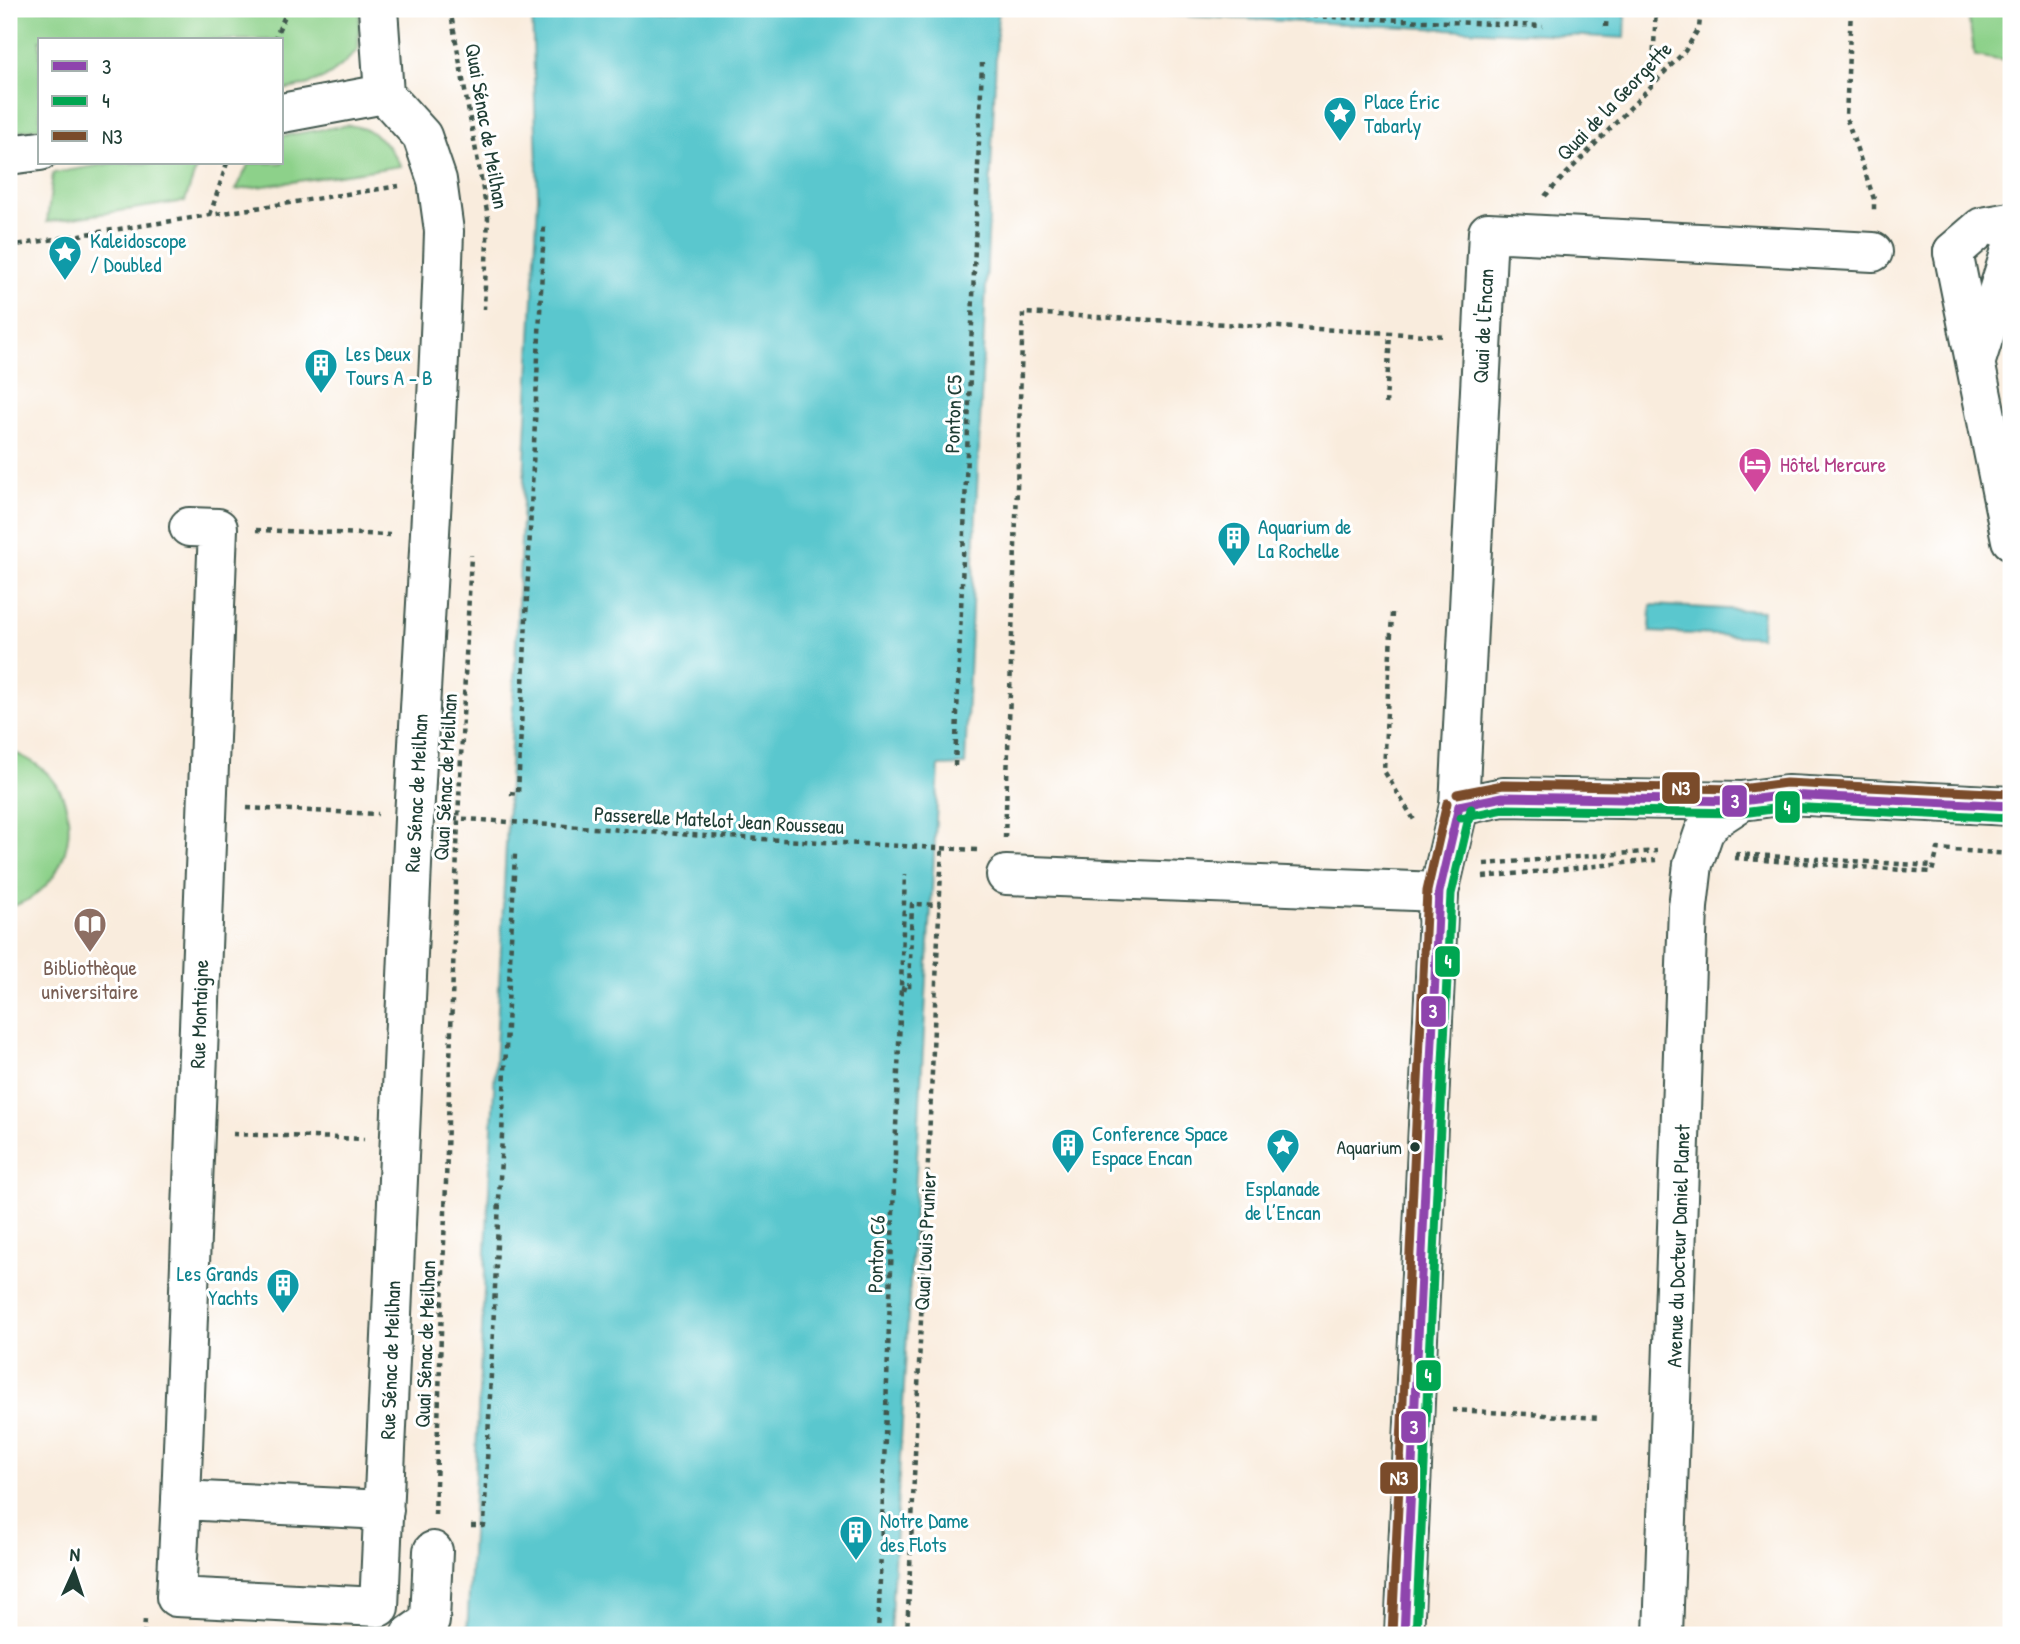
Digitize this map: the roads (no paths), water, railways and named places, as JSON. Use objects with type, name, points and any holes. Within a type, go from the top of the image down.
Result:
[{"type":"street","points":[[284,113],[384,94],[378,9]]},
{"type":"street","name":"Rue Sénac de Meilhan","points":[[181,1500],[176,1597],[379,1607],[414,815],[444,231],[437,180],[422,136],[384,94]]},
{"type":"street","points":[[9,155],[38,150]]},
{"type":"street","name":"Quai de l'Encan","points":[[1459,806],[1488,232],[1873,252]]},
{"type":"street","points":[[1977,359],[2011,245],[1953,252],[1977,359],[2011,540]]},
{"type":"street","name":"Rue Montaigne","points":[[181,1500],[207,806],[203,528]]},
{"type":"street","name":"Avenue du Docteur Daniel Planet","points":[[1663,1635],[1688,907],[1696,854],[1713,820],[1742,801],[1787,794],[2011,806]]},
{"type":"street","points":[[1404,1635],[1413,1401],[1447,885],[1459,806],[1503,797],[1742,801]]},
{"type":"street","points":[[1005,864],[1447,885]]},
{"type":"street","points":[[181,1500],[384,1510]]},
{"type":"street","points":[[410,1635],[430,1621],[433,1551]]},
{"type":"water","points":[[532,9],[998,9],[965,765],[939,766],[890,1635],[467,1635],[538,197]]},
{"type":"water","points":[[1047,9],[1626,9],[1625,38]]},
{"type":"water","points":[[1651,605],[1763,611],[1761,637],[1650,632]]},
{"type":"place","name":"Place Éric Tabarly","points":[[1340,143]]},
{"type":"place","name":"Kaleidoscope / Doubled","points":[[65,282]]},
{"type":"place","name":"Les Deux Tours A - B","points":[[321,395]]},
{"type":"place","name":"Hôtel Mercure","points":[[1755,494]]},
{"type":"place","name":"Aquarium de La Rochelle","points":[[1234,568]]},
{"type":"place","name":"Bibliothèque universitaire","points":[[90,954]]},
{"type":"place","name":"Aquarium","points":[[1415,1147]]},
{"type":"place","name":"Conference Space Espace Encan","points":[[1068,1175]]},
{"type":"place","name":"Esplanade de l’Encan","points":[[1283,1175]]},
{"type":"place","name":"Les Grands Yachts","points":[[283,1315]]},
{"type":"place","name":"Notre Dame des Flots","points":[[856,1562]]}]
